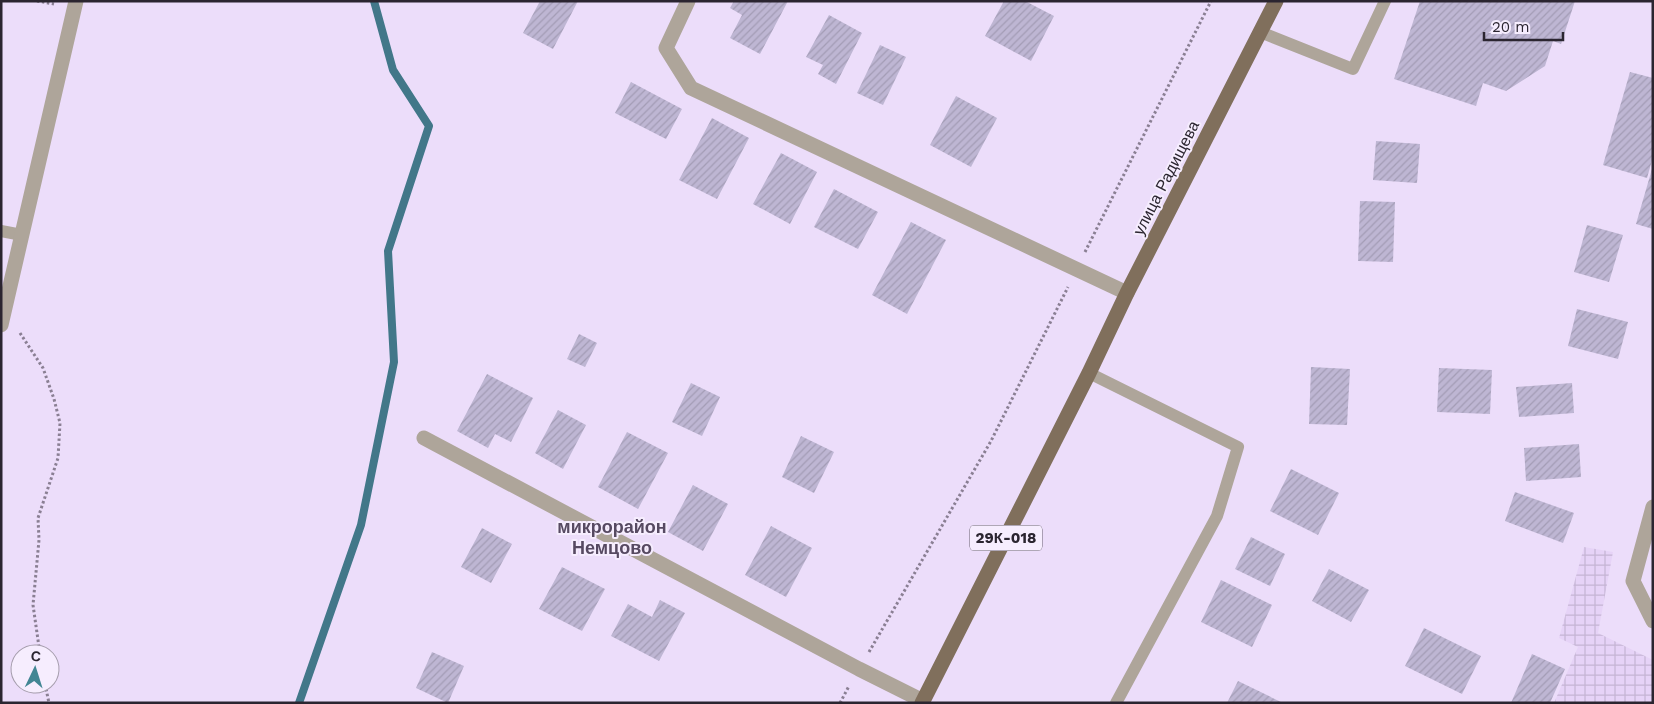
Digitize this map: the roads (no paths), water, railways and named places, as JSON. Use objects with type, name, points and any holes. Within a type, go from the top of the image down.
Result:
[{"type":"main road","name":"улица Радищева","points":[[1089,373],[1127,293],[1276,1]]},
{"type":"main road","name":"29К-018","points":[[923,702],[1089,373]]},
{"type":"street","points":[[2,320],[76,1]]},
{"type":"street","points":[[688,1],[666,48],[691,88],[1127,293]]},
{"type":"street","points":[[424,438],[923,702]]},
{"type":"street","points":[[1653,508],[1633,581],[1653,620]]},
{"type":"lane","points":[[1260,32],[1353,68],[1385,1]]},
{"type":"lane","points":[[1,231],[22,236]]},
{"type":"lane","points":[[1089,373],[1238,447],[1217,516],[1116,703]]},
{"type":"waterway","points":[[299,703],[361,525],[394,362],[388,251],[429,126],[393,70],[374,1]]},
{"type":"district","name":"микрорайон Немцово","points":[[612,536]]}]
